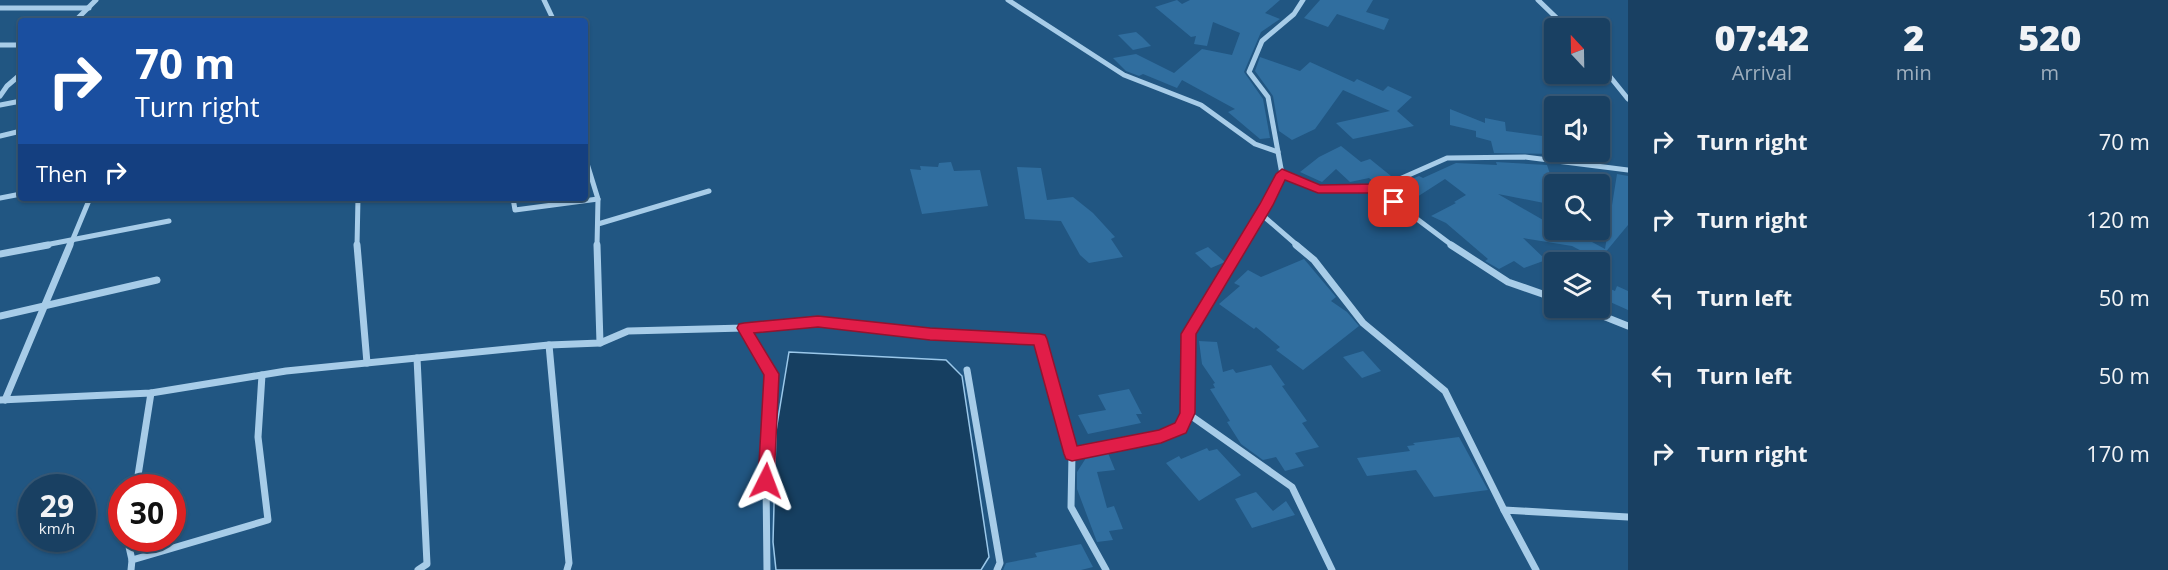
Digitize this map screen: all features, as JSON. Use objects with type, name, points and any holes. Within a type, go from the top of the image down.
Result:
[{"type":"street","points":[[78,18],[96,0]]},
{"type":"street","points":[[544,0],[553,18]]},
{"type":"street","points":[[1008,0],[1035,14],[1111,68],[1199,104],[1252,144],[1278,152]]},
{"type":"street","points":[[1072,454],[1161,436],[1180,428],[1187,413],[1189,334],[1261,214],[1282,174],[1268,97],[1250,72],[1262,41],[1294,14],[1303,0]]},
{"type":"street","points":[[1538,0],[1556,18]]},
{"type":"street","points":[[0,8],[89,8]]},
{"type":"street","points":[[0,45],[18,45]]},
{"type":"street","points":[[0,96],[18,77]]},
{"type":"street","points":[[1610,77],[1628,99]]},
{"type":"street","points":[[0,86],[7,86]]},
{"type":"street","points":[[0,105],[18,102]]},
{"type":"street","points":[[0,136],[18,132]]},
{"type":"street","points":[[1282,174],[1318,189],[1377,189],[1447,158],[1525,157],[1628,170]]},
{"type":"street","points":[[588,167],[598,200],[597,271],[600,343]]},
{"type":"street","points":[[1377,189],[1463,254],[1508,282],[1544,295]]},
{"type":"street","points":[[598,224],[709,192]]},
{"type":"street","points":[[0,198],[18,195]]},
{"type":"street","points":[[514,201],[515,210],[598,200]]},
{"type":"street","points":[[89,201],[45,306],[2,400],[151,393],[261,375],[367,363],[549,345],[600,343],[628,331],[744,328],[818,322],[930,334],[1040,339],[1072,454],[1071,507],[1106,570]]},
{"type":"street","points":[[358,201],[356,230],[367,363]]},
{"type":"street","points":[[1261,214],[1314,260],[1363,323],[1445,391],[1536,570]]},
{"type":"street","points":[[0,254],[169,221]]},
{"type":"street","points":[[0,316],[157,279]]},
{"type":"street","points":[[1608,318],[1628,326]]},
{"type":"street","points":[[744,328],[771,374],[766,481],[767,570]]},
{"type":"street","points":[[549,345],[569,563],[567,570]]},
{"type":"street","points":[[417,358],[427,564],[418,570]]},
{"type":"street","points":[[967,370],[1000,563],[997,570]]},
{"type":"street","points":[[132,560],[268,520],[258,437],[261,375]]},
{"type":"street","points":[[137,474],[151,393]]},
{"type":"street","points":[[1187,413],[1292,487],[1332,570]]},
{"type":"street","points":[[1504,510],[1628,517]]},
{"type":"street","points":[[130,552],[131,570]]},
{"type":"water","points":[[789,352],[946,360],[962,376],[989,557],[981,570],[776,570],[773,542],[776,431]]},
{"type":"building","points":[[1177,0],[1182,4],[1190,0],[1280,0],[1265,13],[1280,19],[1261,32],[1244,72],[1263,99],[1270,138],[1260,139],[1228,112],[1235,109],[1182,80],[1177,88],[1143,74],[1139,76],[1126,71],[1113,58],[1136,54],[1174,73],[1202,49],[1232,55],[1240,33],[1213,22],[1207,46],[1194,44],[1196,36],[1191,37],[1155,7]]},
{"type":"building","points":[[1320,0],[1373,0],[1366,12],[1389,19],[1384,30],[1337,14],[1328,27],[1304,18]]},
{"type":"building","points":[[1136,32],[1151,46],[1133,50],[1118,35]]},
{"type":"building","points":[[1260,57],[1300,71],[1310,62],[1354,82],[1357,79],[1383,91],[1388,86],[1412,97],[1397,111],[1414,126],[1353,139],[1336,123],[1390,111],[1343,90],[1315,129],[1292,140],[1279,131],[1273,96],[1255,71]]},
{"type":"building","points":[[1450,109],[1485,123],[1485,118],[1505,122],[1506,131],[1544,136],[1544,154],[1494,153],[1491,141],[1476,137],[1476,131],[1450,125]]},
{"type":"building","points":[[1341,146],[1361,162],[1370,159],[1391,176],[1374,182],[1369,178],[1350,182],[1336,169],[1322,182],[1300,172],[1319,157]]},
{"type":"building","points":[[951,162],[954,171],[980,170],[988,206],[922,214],[910,169],[921,170],[920,166],[938,167],[939,163]]},
{"type":"building","points":[[1496,162],[1547,165],[1550,174],[1544,174],[1544,203],[1498,194],[1544,221],[1542,229],[1544,230],[1544,240],[1588,240],[1605,249],[1606,240],[1610,240],[1610,218],[1617,174],[1628,176],[1628,225],[1606,252],[1584,252],[1572,246],[1523,238],[1544,261],[1524,268],[1514,261],[1499,269],[1485,261],[1488,259],[1446,223],[1431,216],[1466,195],[1445,179],[1417,197],[1400,184],[1419,176],[1423,178],[1456,163],[1497,165]]},
{"type":"building","points":[[1017,167],[1041,168],[1047,200],[1073,197],[1093,213],[1115,237],[1111,239],[1123,257],[1089,263],[1080,255],[1061,221],[1025,219]]},
{"type":"building","points":[[1208,247],[1225,262],[1211,268],[1195,253]]},
{"type":"building","points":[[1304,259],[1336,297],[1331,301],[1347,312],[1359,326],[1303,370],[1276,350],[1280,347],[1256,327],[1254,329],[1219,304],[1240,286],[1234,283],[1248,270],[1261,277]]},
{"type":"building","points":[[1617,286],[1628,291],[1628,310],[1610,302],[1610,289],[1615,291]]},
{"type":"building","points":[[1199,341],[1217,342],[1223,372],[1233,369],[1236,373],[1271,365],[1285,385],[1282,386],[1307,421],[1302,423],[1319,447],[1295,453],[1304,466],[1285,471],[1276,457],[1263,460],[1241,444],[1210,389],[1215,388],[1213,384],[1215,383],[1202,364]]},
{"type":"building","points":[[1363,351],[1381,371],[1362,378],[1343,357]]},
{"type":"building","points":[[1129,389],[1142,414],[1136,414],[1141,423],[1088,434],[1078,415],[1106,410],[1098,395]]},
{"type":"building","points":[[1459,437],[1488,490],[1434,497],[1416,470],[1367,476],[1357,458],[1410,451],[1407,446],[1415,445],[1413,443]]},
{"type":"building","points":[[1207,448],[1209,451],[1217,449],[1241,475],[1199,501],[1166,463],[1179,456],[1181,459]]},
{"type":"building","points":[[1108,453],[1115,470],[1097,472],[1107,508],[1114,506],[1123,529],[1109,531],[1113,540],[1097,542],[1077,489],[1077,472],[1086,458]]},
{"type":"building","points":[[1256,492],[1273,511],[1286,501],[1295,515],[1252,528],[1235,499]]},
{"type":"building","points":[[1081,544],[1093,567],[1081,570],[1003,570],[1006,563],[1037,557],[1035,553]]},
{"type":"route","points":[[766,481],[771,374],[744,328],[818,322],[930,334],[1040,339],[1072,454],[1161,436],[1180,428],[1187,413],[1189,334],[1282,174],[1318,189],[1377,189],[1394,202]]}]
